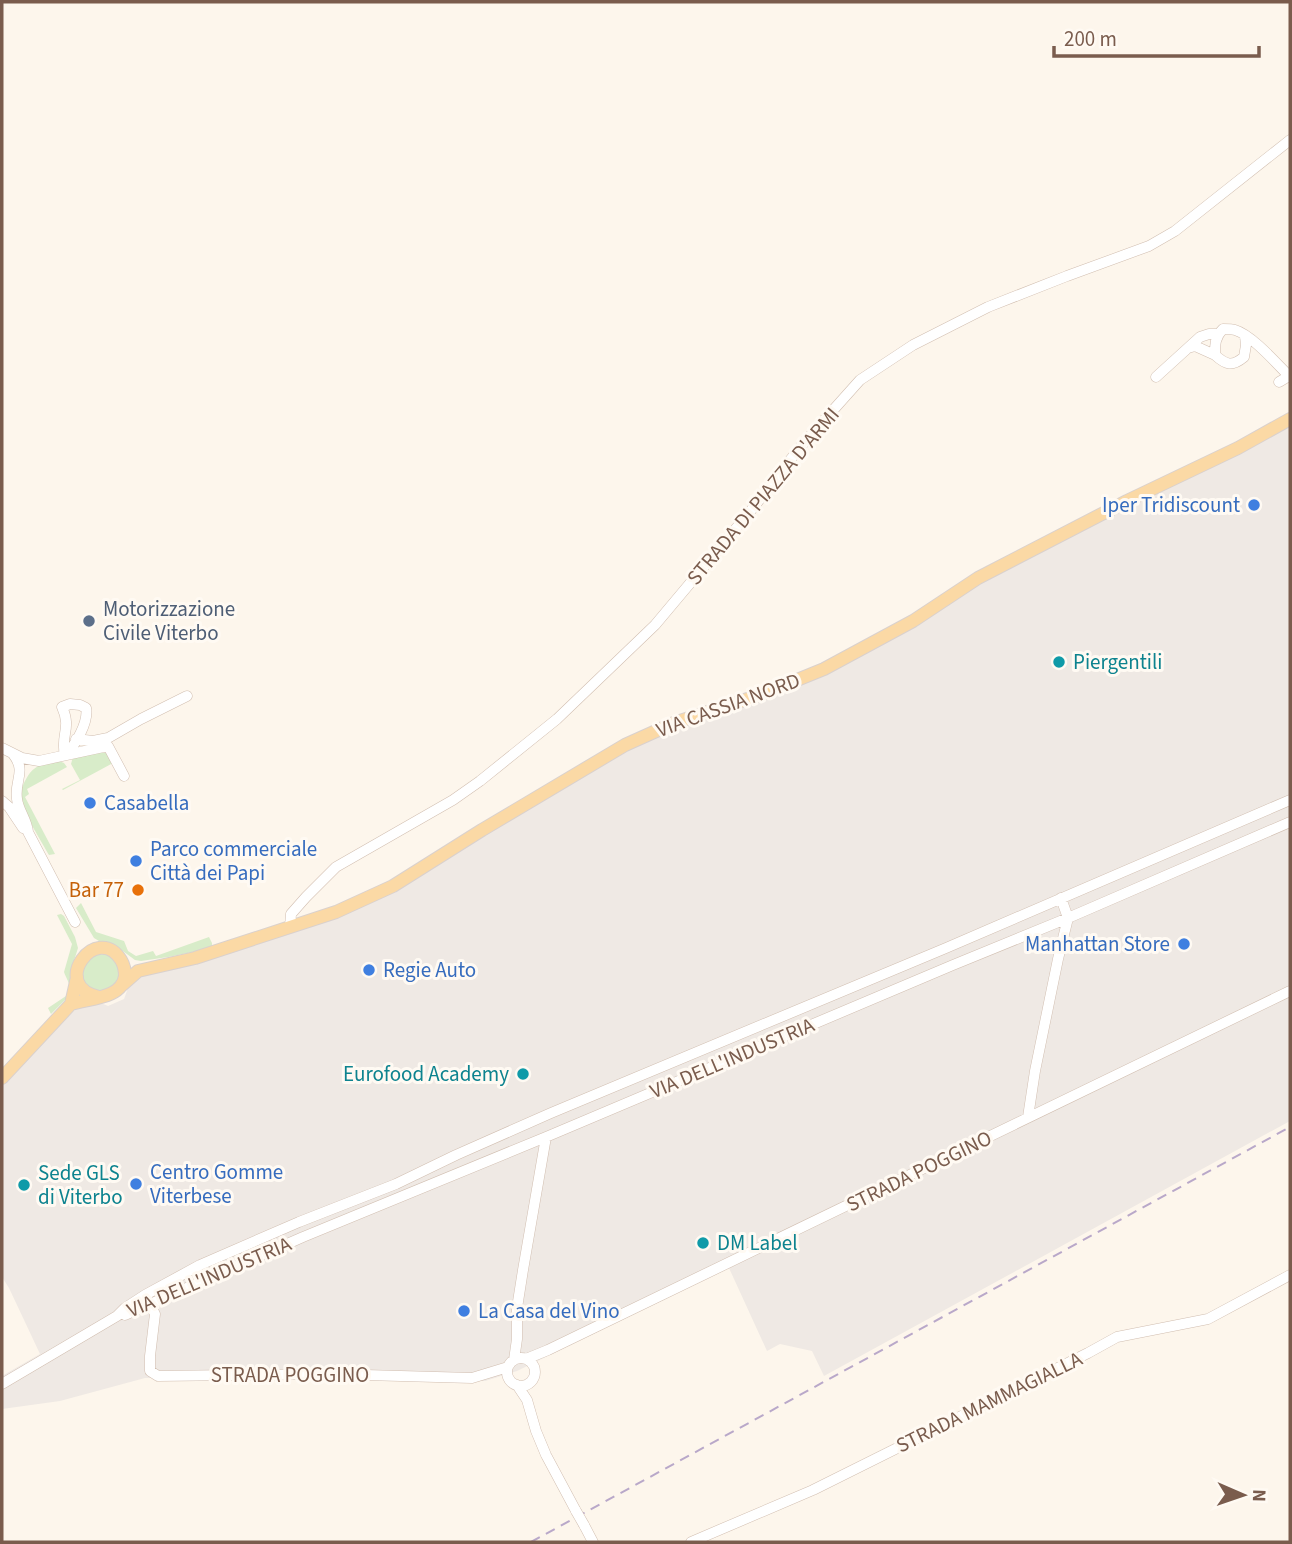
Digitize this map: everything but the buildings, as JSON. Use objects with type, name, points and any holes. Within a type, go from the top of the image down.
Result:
[{"type":"main road","name":"VIA CASSIA NORD","points":[[121,986],[138,971],[195,958],[336,912],[393,886],[610,753],[693,716],[760,695],[824,669],[913,621],[978,578],[1127,501],[1238,448],[1290,419]]},
{"type":"main road","points":[[2,1078],[71,1004],[80,960],[92,950],[107,949],[120,957],[125,971],[121,986],[109,995],[71,1004]]},
{"type":"main road","name":"VIA CASSIA NORD","points":[[120,957],[157,966]]},
{"type":"main road","points":[[77,977],[85,990],[99,997]]},
{"type":"street","name":"STRADA DI PIAZZA D'ARMI","points":[[290,926],[291,914],[336,867],[453,800],[557,719],[655,625],[801,446],[860,380],[913,345],[988,307],[1149,246],[1175,231],[1290,140]]},
{"type":"street","points":[[1215,355],[1218,334],[1223,329],[1233,329],[1273,359],[1290,377],[1279,382]]},
{"type":"street","points":[[1156,377],[1200,337],[1218,334]]},
{"type":"street","points":[[1188,348],[1195,346],[1228,364],[1237,363],[1244,357],[1245,336]]},
{"type":"street","points":[[76,739],[93,741],[108,738],[187,696]]},
{"type":"street","points":[[80,705],[86,708],[87,712],[76,739],[65,755],[63,747],[67,722],[62,707],[80,705]]},
{"type":"street","points":[[2,748],[26,760],[39,761],[108,746],[124,776]]},
{"type":"street","points":[[13,754],[20,767],[17,799],[28,832]]},
{"type":"street","points":[[39,761],[19,778],[14,789],[2,799],[28,832],[75,922]]},
{"type":"street","name":"VIA DELL'INDUSTRIA","points":[[2,1384],[117,1317],[127,1314],[200,1265],[396,1184],[539,1118],[1290,800]]},
{"type":"street","name":"VIA DELL'INDUSTRIA","points":[[147,1299],[546,1137],[1290,822]]},
{"type":"street","points":[[1028,1117],[1068,918],[1061,898]]},
{"type":"street","name":"STRADA POGGINO","points":[[147,1299],[155,1314],[150,1371],[158,1376],[329,1374],[472,1378],[548,1350],[1290,991]]},
{"type":"street","points":[[546,1137],[517,1308],[517,1361],[507,1371],[510,1380],[527,1400],[546,1455],[593,1542]]},
{"type":"street","name":"STRADA MAMMAGIALLA","points":[[691,1542],[813,1490],[1117,1337],[1208,1319],[1290,1275]]},
{"type":"street","points":[[517,1385],[522,1385],[532,1377],[548,1350]]},
{"type":"street","points":[[517,1361],[533,1365],[527,1400]]},
{"type":"shaded area","points":[[1290,424],[1290,1121],[824,1376],[812,1351],[780,1344],[767,1351],[729,1268],[517,1371],[485,1381],[327,1377],[145,1378],[60,1401],[2,1409],[2,1376],[40,1354],[2,1277],[2,1085],[79,1006],[101,1003],[108,1006],[124,999],[134,980],[146,974],[185,967],[337,917],[635,744],[691,720],[772,695],[977,583]]},
{"type":"green space","points":[[106,753],[113,763],[63,790],[62,789],[80,780],[71,764],[73,757]]},
{"type":"green space","points":[[59,761],[67,767],[27,789],[29,794],[25,797],[55,854],[49,855],[25,811],[20,796],[27,777],[34,769]]},
{"type":"green space","points":[[81,903],[96,932],[124,941],[128,951],[136,956],[153,951],[156,956],[209,937],[212,948],[168,957],[135,960],[116,946],[94,938],[76,908]]},
{"type":"green space","points":[[61,914],[75,937],[78,948],[72,967],[70,995],[51,1014],[48,1008],[66,996],[69,990],[64,972],[72,944],[57,915]]},
{"type":"green space","points":[[94,954],[108,954],[120,966],[118,985],[98,993],[83,983],[81,969]]},
{"type":"railway","points":[[531,1542],[1290,1127]]},
{"type":"place","name":"Iper Tridiscount","points":[[1254,505]]},
{"type":"place","name":"Motorizzazione Civile Viterbo","points":[[89,621]]},
{"type":"place","name":"Piergentili","points":[[1059,662]]},
{"type":"place","name":"Casabella","points":[[90,803]]},
{"type":"place","name":"Parco commerciale Città dei Papi","points":[[136,861]]},
{"type":"place","name":"Bar 77","points":[[138,890]]},
{"type":"place","name":"Manhattan Store","points":[[1184,944]]},
{"type":"place","name":"Regie Auto","points":[[369,970]]},
{"type":"place","name":"Eurofood Academy","points":[[523,1074]]},
{"type":"place","name":"Centro Gomme Viterbese","points":[[136,1184]]},
{"type":"place","name":"Sede GLS di Viterbo","points":[[24,1185]]},
{"type":"place","name":"DM Label","points":[[703,1243]]},
{"type":"place","name":"La Casa del Vino","points":[[464,1311]]}]
